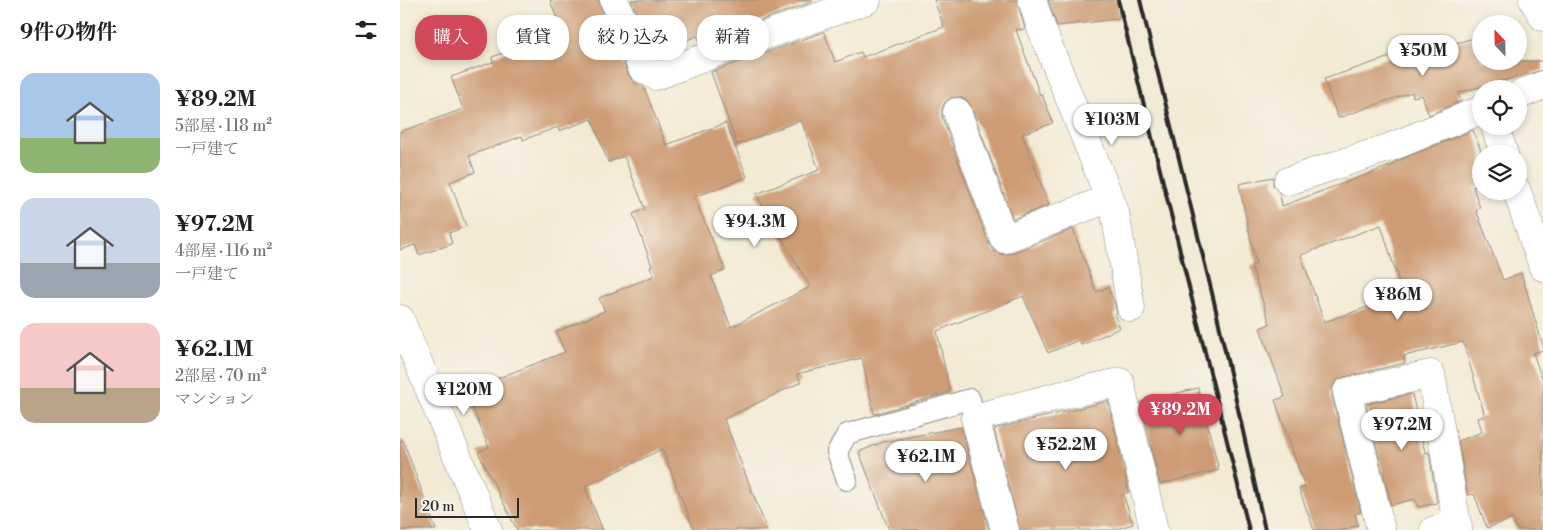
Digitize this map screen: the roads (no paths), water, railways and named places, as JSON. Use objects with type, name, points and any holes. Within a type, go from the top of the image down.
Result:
[{"type":"street","points":[[614,0],[642,68],[656,76],[726,49],[868,0]]},
{"type":"street","points":[[1032,0],[1115,212],[1131,308]]},
{"type":"street","points":[[1533,0],[1543,17]]},
{"type":"street","points":[[1527,92],[1543,85]]},
{"type":"street","points":[[957,112],[1004,239],[1110,198]]},
{"type":"street","points":[[1288,181],[1391,147],[1472,114]]},
{"type":"street","points":[[1520,200],[1543,267]]},
{"type":"street","points":[[400,319],[488,530]]},
{"type":"street","points":[[1381,530],[1347,392],[1431,374],[1450,529]]},
{"type":"street","points":[[1005,530],[975,418],[1120,382],[1154,530]]},
{"type":"lane","points":[[847,480],[837,452],[847,434],[970,399],[975,418]]},
{"type":"railway","points":[[1118,0],[1249,530]]},
{"type":"railway","points":[[1140,0],[1213,297],[1265,530]]}]
